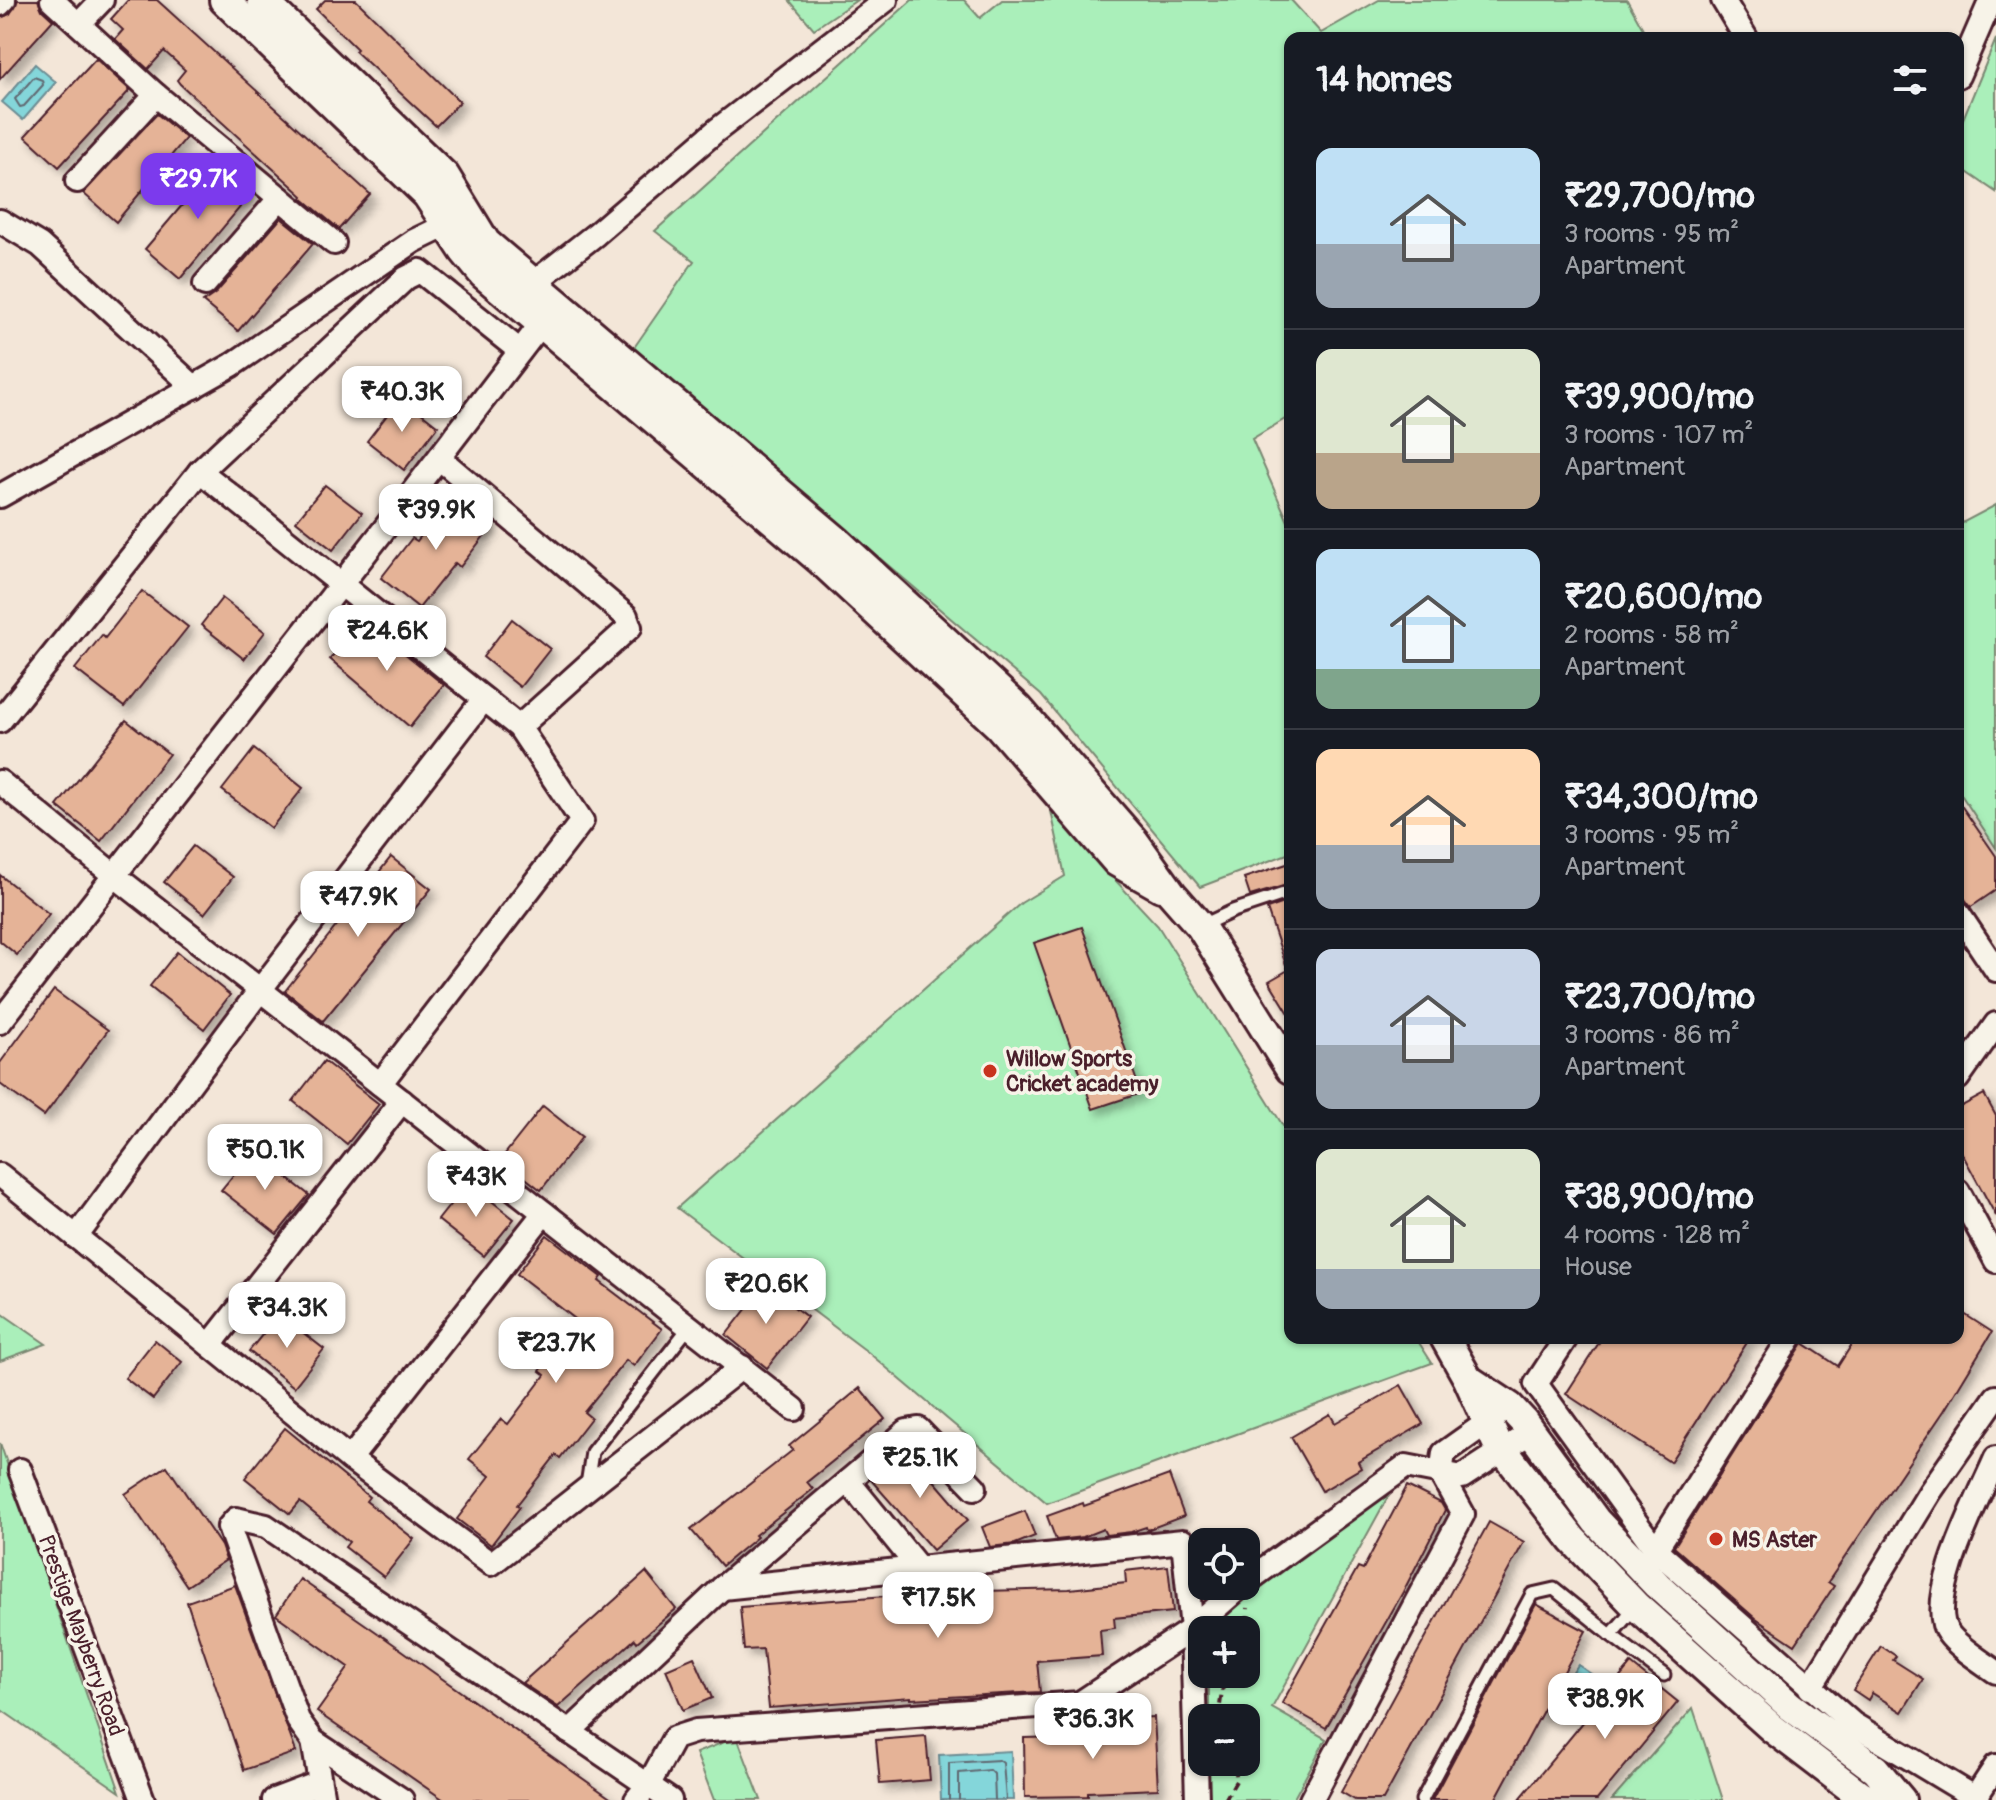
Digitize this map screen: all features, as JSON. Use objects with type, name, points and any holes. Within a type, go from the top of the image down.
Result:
[{"type":"street","points":[[52,0],[156,95],[334,243]]},
{"type":"street","points":[[79,24],[102,0]]},
{"type":"street","points":[[224,0],[427,195],[486,243],[523,290],[837,541],[1018,708],[1134,841],[1172,894],[1201,927],[1284,1059]]},
{"type":"street","points":[[262,0],[445,176],[458,219]]},
{"type":"street","points":[[523,290],[596,234],[717,130],[886,0]]},
{"type":"street","points":[[1723,0],[1742,32]]},
{"type":"street","points":[[1964,62],[1991,0]]},
{"type":"street","points":[[77,181],[156,95]]},
{"type":"street","points":[[205,284],[280,198]]},
{"type":"street","points":[[0,496],[232,365],[414,241],[458,219]]},
{"type":"street","points":[[0,221],[40,245],[194,387]]},
{"type":"street","points":[[0,721],[200,471],[406,278],[420,271],[520,351]]},
{"type":"street","points":[[0,1022],[549,313]]},
{"type":"street","points":[[439,458],[626,616],[630,627],[519,727]]},
{"type":"street","points":[[200,471],[519,727],[582,821],[380,1084]]},
{"type":"street","points":[[76,1237],[260,990],[484,699]]},
{"type":"street","points":[[0,782],[115,876],[794,1409]]},
{"type":"street","points":[[1964,922],[1996,970]]},
{"type":"street","points":[[1964,1069],[1996,1024]]},
{"type":"street","points":[[210,1345],[402,1101]]},
{"type":"street","points":[[0,1175],[350,1459],[491,1564],[742,1367]]},
{"type":"street","points":[[1964,1202],[1996,1261]]},
{"type":"street","points":[[350,1459],[544,1213]]},
{"type":"street","points":[[1448,1344],[1468,1379],[1499,1414],[1531,1432],[1596,1521],[1853,1724],[1977,1799],[1996,1766]]},
{"type":"street","points":[[1562,1344],[1536,1384],[1649,1560],[1790,1706],[1875,1769],[1901,1800]]},
{"type":"street","points":[[1628,1598],[1786,1344]]},
{"type":"street","points":[[1810,1688],[1930,1492],[1996,1397]]},
{"type":"street","points":[[1499,1414],[1504,1450],[1573,1540],[1628,1598],[1772,1728],[1860,1795],[1873,1800]]},
{"type":"street","points":[[1311,1800],[1463,1514],[1441,1474],[1444,1453],[1499,1414]]},
{"type":"street","points":[[569,1732],[722,1588],[913,1428],[918,1429],[975,1488]]},
{"type":"street","points":[[1260,1572],[1406,1466],[1462,1477],[1531,1432]]},
{"type":"street","points":[[1996,1458],[1949,1568],[1940,1607],[1947,1632],[1996,1672]]},
{"type":"street","name":"Prestige Mayberry Road","points":[[20,1470],[143,1800]]},
{"type":"street","points":[[848,1481],[918,1567]]},
{"type":"street","points":[[402,1800],[313,1741],[298,1720],[229,1527],[236,1519],[266,1526],[569,1732],[643,1792],[670,1800]]},
{"type":"street","points":[[722,1588],[1183,1541],[1191,1616]]},
{"type":"street","points":[[1207,1616],[1225,1600]]},
{"type":"street","points":[[643,1792],[674,1738],[696,1731],[1080,1703],[1188,1632]]},
{"type":"street","points":[[1194,1688],[1197,1800]]},
{"type":"street","points":[[274,1800],[321,1792],[313,1741]]},
{"type":"lane","points":[[1201,927],[1233,911],[1284,894]]},
{"type":"lane","points":[[586,1489],[592,1452],[689,1327]]},
{"type":"lane","points":[[1422,1800],[1532,1594],[1554,1589],[1664,1675]]},
{"type":"lane","points":[[1611,1635],[1628,1598]]},
{"type":"path","points":[[1225,1800],[1236,1776]]},
{"type":"green space","points":[[789,0],[857,0],[814,29]]},
{"type":"green space","points":[[912,0],[964,0],[980,18],[1002,0],[1291,0],[1320,32],[1284,32],[1284,420],[1252,439],[1284,512],[1284,855],[1200,887],[1041,695],[633,349],[694,261],[655,231]]},
{"type":"green space","points":[[1379,0],[1627,0],[1645,32],[1323,32]]},
{"type":"green space","points":[[1996,39],[1996,192],[1964,170],[1964,116]]},
{"type":"green space","points":[[1996,505],[1996,848],[1964,799],[1964,522]]},
{"type":"green space","name":"Willow Sports Cricket academy","points":[[1051,811],[1158,926],[1284,1127],[1284,1344],[1420,1344],[1432,1363],[1047,1503],[869,1353],[677,1208],[1021,903],[1065,876]]},
{"type":"green space","points":[[0,1312],[46,1344],[0,1361]]},
{"type":"green space","points":[[0,1443],[120,1792],[0,1709]]},
{"type":"green space","points":[[1396,1482],[1272,1708],[1326,1739],[1293,1800],[1209,1800],[1209,1776],[1260,1776],[1260,1704],[1209,1704],[1209,1688],[1260,1688],[1260,1616],[1224,1616],[1245,1600],[1260,1600],[1260,1588]]},
{"type":"green space","points":[[1693,1708],[1723,1800],[1612,1800]]},
{"type":"green space","points":[[737,1737],[761,1800],[714,1800],[696,1753]]},
{"type":"water","points":[[35,64],[56,82],[23,120],[2,102]]},
{"type":"water","points":[[1578,1665],[1597,1678],[1571,1716],[1552,1703]]},
{"type":"water","points":[[1011,1751],[1013,1800],[941,1800],[939,1755]]},
{"type":"building","points":[[18,0],[38,0],[42,10],[53,20],[0,79],[0,18],[10,14]]},
{"type":"building","points":[[128,0],[157,0],[370,194],[339,229],[180,84],[177,80],[185,70],[164,51],[148,69],[115,39],[123,30],[111,19]]},
{"type":"building","points":[[325,0],[356,0],[460,102],[436,126],[355,51],[357,49],[316,9]]},
{"type":"building","points":[[96,59],[130,90],[59,167],[25,136]]},
{"type":"building","points":[[157,114],[186,138],[116,222],[83,193]]},
{"type":"building","points":[[217,164],[252,193],[180,279],[145,249]]},
{"type":"building","points":[[281,218],[313,244],[238,331],[203,302],[216,293]]},
{"type":"building","points":[[401,397],[438,426],[404,470],[367,441]]},
{"type":"building","points":[[325,485],[362,513],[333,550],[296,521]]},
{"type":"building","points":[[452,496],[491,527],[460,567],[455,563],[419,608],[381,578],[412,538],[417,541]]},
{"type":"building","points":[[142,591],[188,627],[124,707],[75,669],[102,635],[105,638]]},
{"type":"building","points":[[222,598],[265,632],[244,659],[201,625]]},
{"type":"building","points":[[362,619],[444,685],[410,727],[330,659]]},
{"type":"building","points":[[512,619],[550,649],[520,687],[483,657]]},
{"type":"building","points":[[126,720],[169,754],[101,841],[57,806]]},
{"type":"building","points":[[254,749],[303,788],[271,828],[222,790]]},
{"type":"building","points":[[1964,810],[1996,856],[1996,890],[1971,907],[1964,898]]},
{"type":"building","points":[[193,846],[233,877],[204,914],[164,882]]},
{"type":"building","points":[[391,857],[431,889],[323,1021],[285,991]]},
{"type":"building","points":[[1284,865],[1284,886],[1250,896],[1244,878]]},
{"type":"building","points":[[0,875],[49,914],[17,955],[0,941]]},
{"type":"building","points":[[1284,903],[1284,959],[1267,909]]},
{"type":"building","points":[[1082,927],[1141,1093],[1093,1109],[1034,943]]},
{"type":"building","points":[[177,952],[230,995],[204,1029],[150,986]]},
{"type":"building","points":[[1284,972],[1284,1005],[1269,981]]},
{"type":"building","points":[[54,990],[108,1030],[44,1116],[0,1084],[0,1063]]},
{"type":"building","points":[[324,1061],[379,1104],[347,1144],[293,1101]]},
{"type":"building","points":[[1984,1094],[1996,1116],[1996,1216],[1964,1157],[1964,1105]]},
{"type":"building","points":[[543,1106],[582,1137],[541,1190],[501,1159]]},
{"type":"building","points":[[253,1151],[309,1195],[277,1234],[221,1190]]},
{"type":"building","points":[[468,1182],[514,1219],[484,1256],[438,1220]]},
{"type":"building","points":[[547,1235],[602,1277],[599,1281],[662,1329],[634,1366],[626,1360],[584,1412],[591,1418],[560,1458],[556,1455],[491,1545],[457,1519],[490,1476],[469,1459],[501,1419],[508,1424],[545,1375],[540,1371],[579,1322],[517,1274]]},
{"type":"building","points":[[765,1285],[807,1317],[767,1368],[726,1335]]},
{"type":"building","points":[[279,1314],[324,1349],[294,1387],[249,1351]]},
{"type":"building","points":[[1964,1314],[1992,1332],[1944,1411],[1828,1582],[1834,1586],[1795,1645],[1756,1619],[1674,1547],[1802,1344],[1838,1366],[1852,1344],[1964,1344]]},
{"type":"building","points":[[155,1340],[182,1362],[153,1399],[125,1378]]},
{"type":"building","points":[[1598,1344],[1746,1344],[1670,1462],[1566,1394]]},
{"type":"building","points":[[1401,1385],[1423,1424],[1358,1462],[1361,1468],[1322,1491],[1291,1437],[1330,1414],[1335,1423]]},
{"type":"building","points":[[860,1388],[885,1419],[807,1482],[813,1489],[722,1566],[691,1530],[793,1450],[789,1446]]},
{"type":"building","points":[[285,1428],[369,1497],[366,1501],[414,1539],[384,1577],[345,1547],[349,1542],[300,1502],[290,1514],[245,1478]]},
{"type":"building","points":[[907,1449],[968,1520],[933,1550],[871,1480]]},
{"type":"building","points":[[167,1466],[221,1546],[226,1560],[187,1586],[125,1494]]},
{"type":"building","points":[[1169,1475],[1184,1516],[1147,1530],[1146,1527],[1106,1535],[1103,1529],[1083,1537],[1056,1540],[1047,1516]]},
{"type":"building","points":[[1407,1486],[1441,1503],[1445,1510],[1403,1592],[1326,1728],[1282,1703],[1358,1567],[1363,1569]]},
{"type":"building","points":[[1025,1511],[1035,1536],[1015,1544],[990,1547],[982,1527]]},
{"type":"building","points":[[1489,1522],[1524,1542],[1383,1800],[1355,1800],[1341,1792]]},
{"type":"building","points":[[1168,1566],[1173,1612],[1114,1618],[1115,1628],[1100,1630],[1102,1656],[1037,1661],[1040,1692],[911,1697],[769,1708],[763,1649],[744,1650],[740,1607],[940,1592],[1069,1589],[1126,1583],[1125,1571]]},
{"type":"building","points":[[646,1572],[676,1609],[637,1642],[635,1639],[558,1707],[522,1683]]},
{"type":"building","points":[[300,1579],[613,1800],[444,1800],[317,1712],[349,1667],[276,1615]]},
{"type":"building","points":[[235,1585],[296,1752],[244,1770],[187,1602]]},
{"type":"building","points":[[1536,1604],[1586,1631],[1495,1800],[1432,1800]]},
{"type":"building","points":[[1881,1646],[1896,1656],[1893,1660],[1923,1679],[1902,1712],[1872,1693],[1868,1700],[1853,1690]]},
{"type":"building","points":[[694,1657],[712,1698],[683,1710],[666,1669]]},
{"type":"building","points":[[1631,1664],[1678,1702],[1597,1800],[1519,1800]]},
{"type":"building","points":[[1154,1717],[1158,1789],[1088,1792],[1088,1796],[1025,1797],[1024,1738],[1101,1736],[1100,1719]]},
{"type":"building","points":[[926,1736],[930,1780],[880,1784],[876,1740]]},
{"type":"place","name":"Willow Sports Cricket academy","points":[[990,1071]]},
{"type":"place","name":"MS Aster","points":[[1716,1539]]}]
